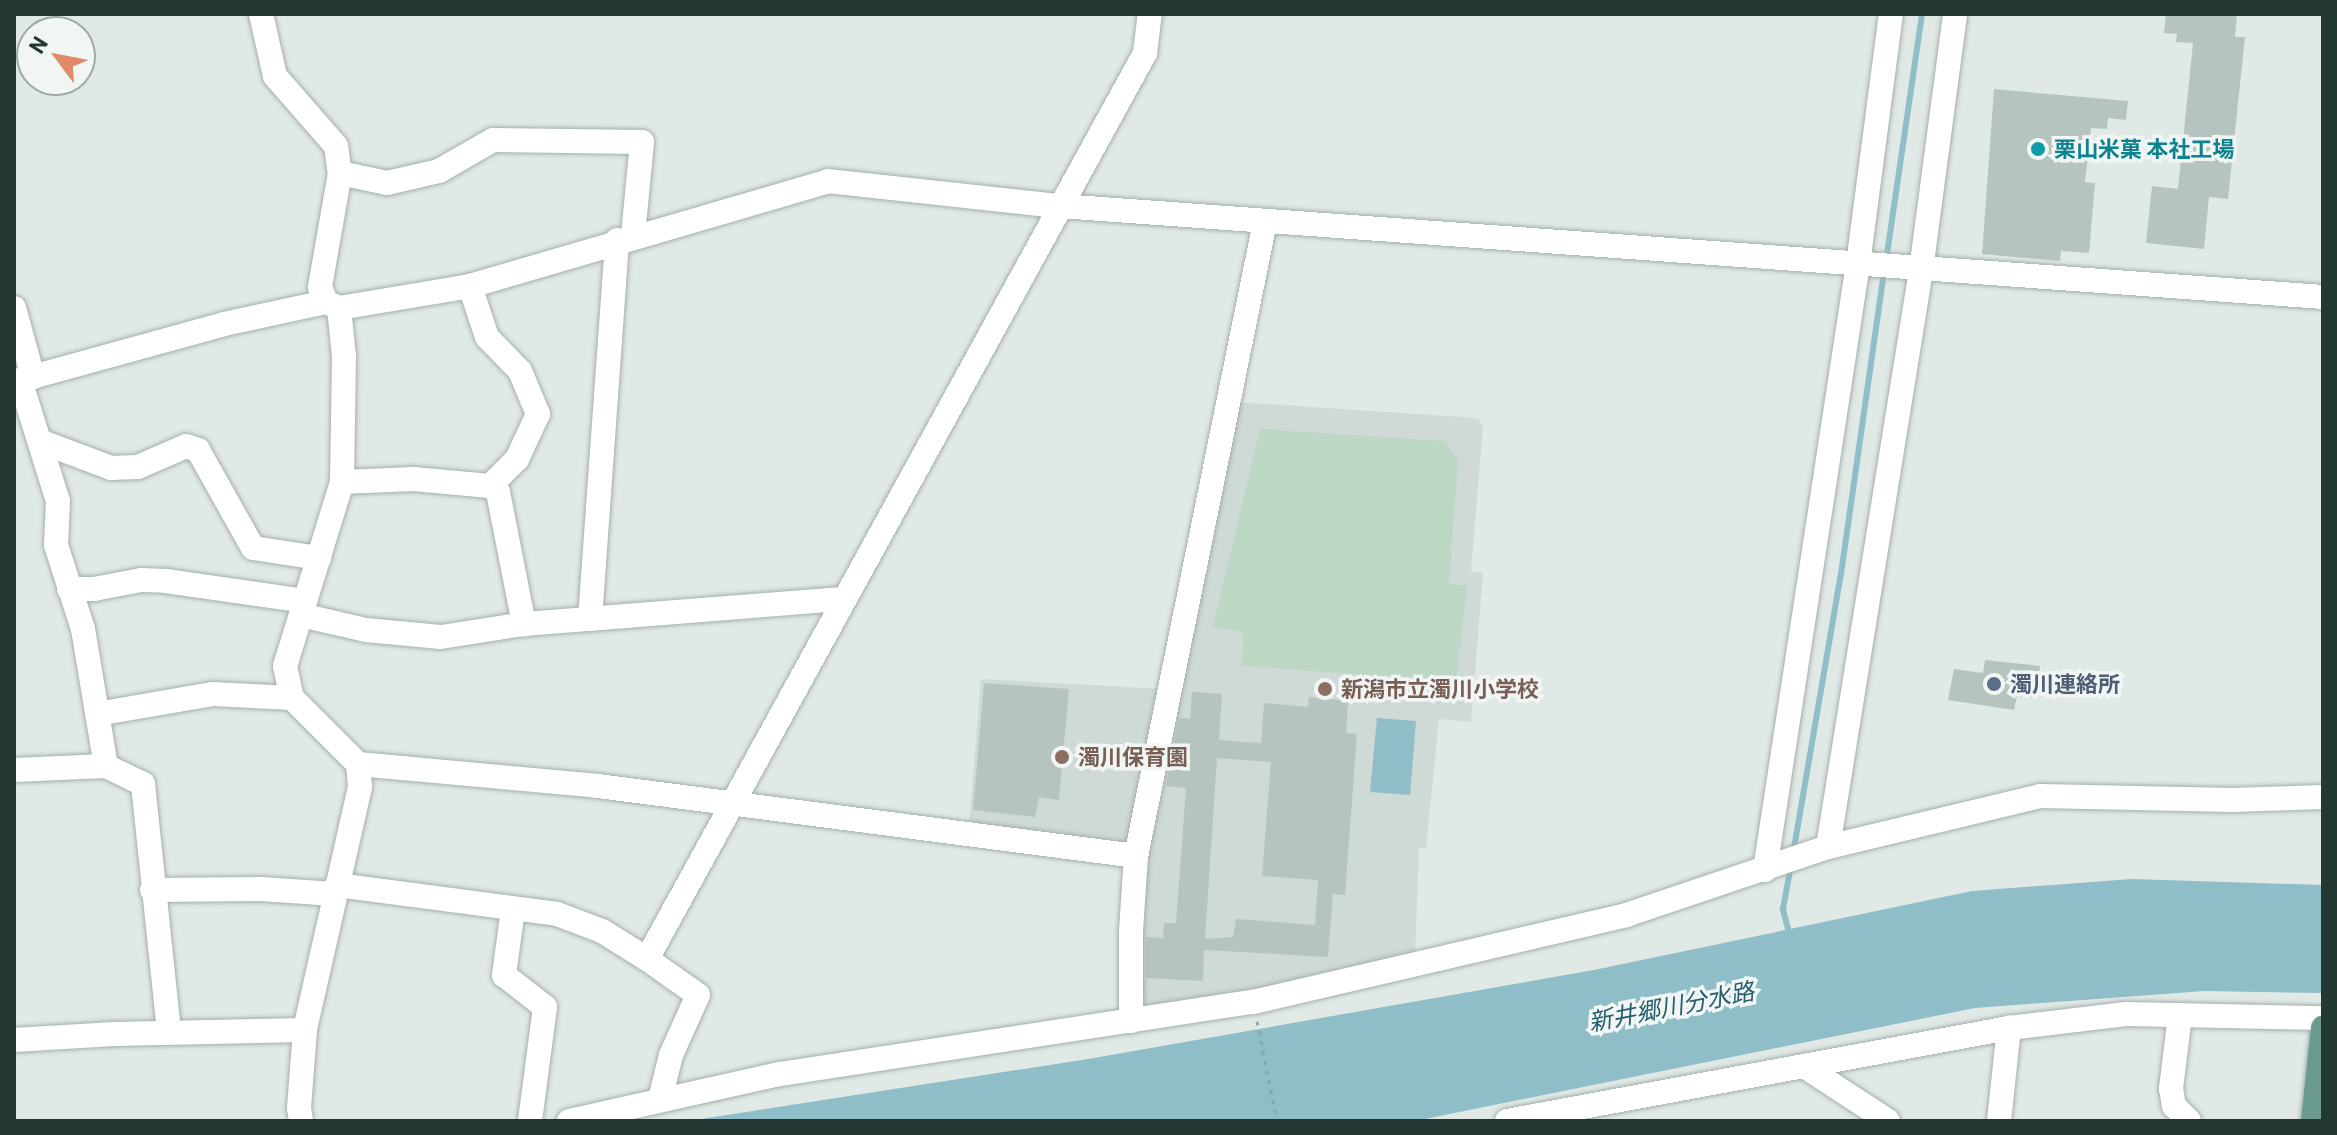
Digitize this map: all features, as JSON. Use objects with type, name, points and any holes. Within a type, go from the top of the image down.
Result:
[{"type":"main road","points":[[2313,1121],[2323,1028]]},
{"type":"street","points":[[261,14],[275,76],[336,146],[340,173],[320,287],[333,305],[344,356],[342,482],[285,666],[292,698],[358,764],[731,802],[1136,856]]},
{"type":"street","points":[[647,959],[1145,53],[1150,14]]},
{"type":"street","points":[[1765,870],[1862,264],[1891,14]]},
{"type":"street","points":[[1828,847],[1913,269],[1955,14]]},
{"type":"street","points":[[340,173],[387,183],[439,171],[493,140],[642,142],[625,238],[590,619]]},
{"type":"street","points":[[22,380],[224,324],[470,286],[625,238],[828,181],[1060,206],[1265,222],[2323,297]]},
{"type":"street","points":[[1131,1021],[1131,931],[1136,856],[1265,222]]},
{"type":"street","points":[[470,286],[487,337],[520,371],[538,414],[517,459],[490,486]]},
{"type":"street","points":[[14,308],[22,380],[58,501],[56,545],[83,629],[106,766]]},
{"type":"street","points":[[42,442],[111,468],[138,467],[186,446],[198,450],[253,548],[319,558]]},
{"type":"street","points":[[342,482],[414,479],[490,486],[498,492],[524,624]]},
{"type":"street","points":[[69,589],[94,589],[141,580],[166,581],[303,608],[366,630],[441,637],[524,624],[843,599]]},
{"type":"street","points":[[97,714],[213,694],[292,698]]},
{"type":"street","points":[[301,1121],[299,1108],[305,1030],[360,787],[358,764]]},
{"type":"street","points":[[14,770],[106,766],[143,784],[169,1032]]},
{"type":"street","points":[[569,1121],[780,1074],[1253,1002],[1626,915],[1828,847],[2040,796],[2232,800],[2323,797]]},
{"type":"street","points":[[152,890],[336,890],[557,914],[602,931],[698,995],[671,1055],[660,1099]]},
{"type":"street","points":[[513,909],[504,975],[545,1007],[530,1121]]},
{"type":"street","points":[[1507,1121],[1593,1112],[1804,1066],[2009,1028],[2126,1014],[2323,1018]]},
{"type":"street","points":[[2180,1015],[2171,1088],[2174,1106],[2189,1121]]},
{"type":"street","points":[[1999,1121],[2009,1028]]},
{"type":"street","points":[[14,1040],[169,1032],[305,1030]]},
{"type":"street","points":[[1804,1066],[1888,1121]]},
{"type":"path","points":[[1258,1028],[1277,1121]]},
{"type":"shaded area","name":"新潟市立濁川小学校","points":[[1235,402],[1478,418],[1483,426],[1471,571],[1483,573],[1471,722],[1439,719],[1426,848],[1419,848],[1415,958],[1148,1016],[1137,1008],[1144,846]]},
{"type":"shaded area","name":"濁川保育園","points":[[981,679],[1165,689],[1129,844],[969,825]]},
{"type":"green space","points":[[1260,429],[1444,441],[1458,459],[1449,584],[1467,586],[1456,681],[1242,666],[1243,632],[1213,627]]},
{"type":"water","points":[[1377,718],[1416,721],[1410,795],[1370,792]]},
{"type":"water","name":"新井郷川分水路","points":[[2132,879],[2323,885],[2323,993],[2204,991],[1975,1008],[1415,1121],[688,1121],[1088,1059],[1594,970],[1972,891]]},
{"type":"building","points":[[2166,14],[2237,14],[2235,37],[2245,37],[2228,199],[2209,197],[2204,249],[2146,243],[2152,186],[2178,189],[2193,43],[2176,42],[2177,34],[2164,33]]},
{"type":"building","points":[[1994,89],[2128,101],[2126,120],[2108,118],[2107,129],[2091,128],[2085,182],[2095,183],[2089,253],[2061,251],[2060,261],[1982,254]]},
{"type":"building","name":"濁川連絡所","points":[[1985,660],[2040,666],[2036,698],[2017,696],[2014,710],[1948,700],[1954,669],[1983,673]]},
{"type":"building","points":[[984,683],[1069,689],[1059,800],[1039,797],[1035,817],[973,810]]},
{"type":"building","points":[[1192,692],[1222,694],[1219,740],[1261,743],[1264,703],[1308,707],[1309,697],[1348,701],[1346,733],[1357,734],[1345,895],[1333,894],[1328,957],[1204,950],[1203,981],[1146,978],[1146,937],[1163,938],[1164,923],[1176,923],[1186,788],[1166,786],[1179,718],[1190,719]],"holes":[[[1217,758],[1271,762],[1262,876],[1318,880],[1315,925],[1236,919],[1233,937],[1205,939]]]},
{"type":"waterway","points":[[1886,261],[1922,14]]},
{"type":"waterway","points":[[1793,854],[1841,574],[1884,272]]},
{"type":"waterway","points":[[1790,936],[1783,909],[1791,865]]},
{"type":"place","name":"栗山米菓 本社工場","points":[[2038,149]]},
{"type":"place","name":"濁川連絡所","points":[[1994,684]]},
{"type":"place","name":"新潟市立濁川小学校","points":[[1325,689]]},
{"type":"place","name":"濁川保育園","points":[[1062,757]]}]
